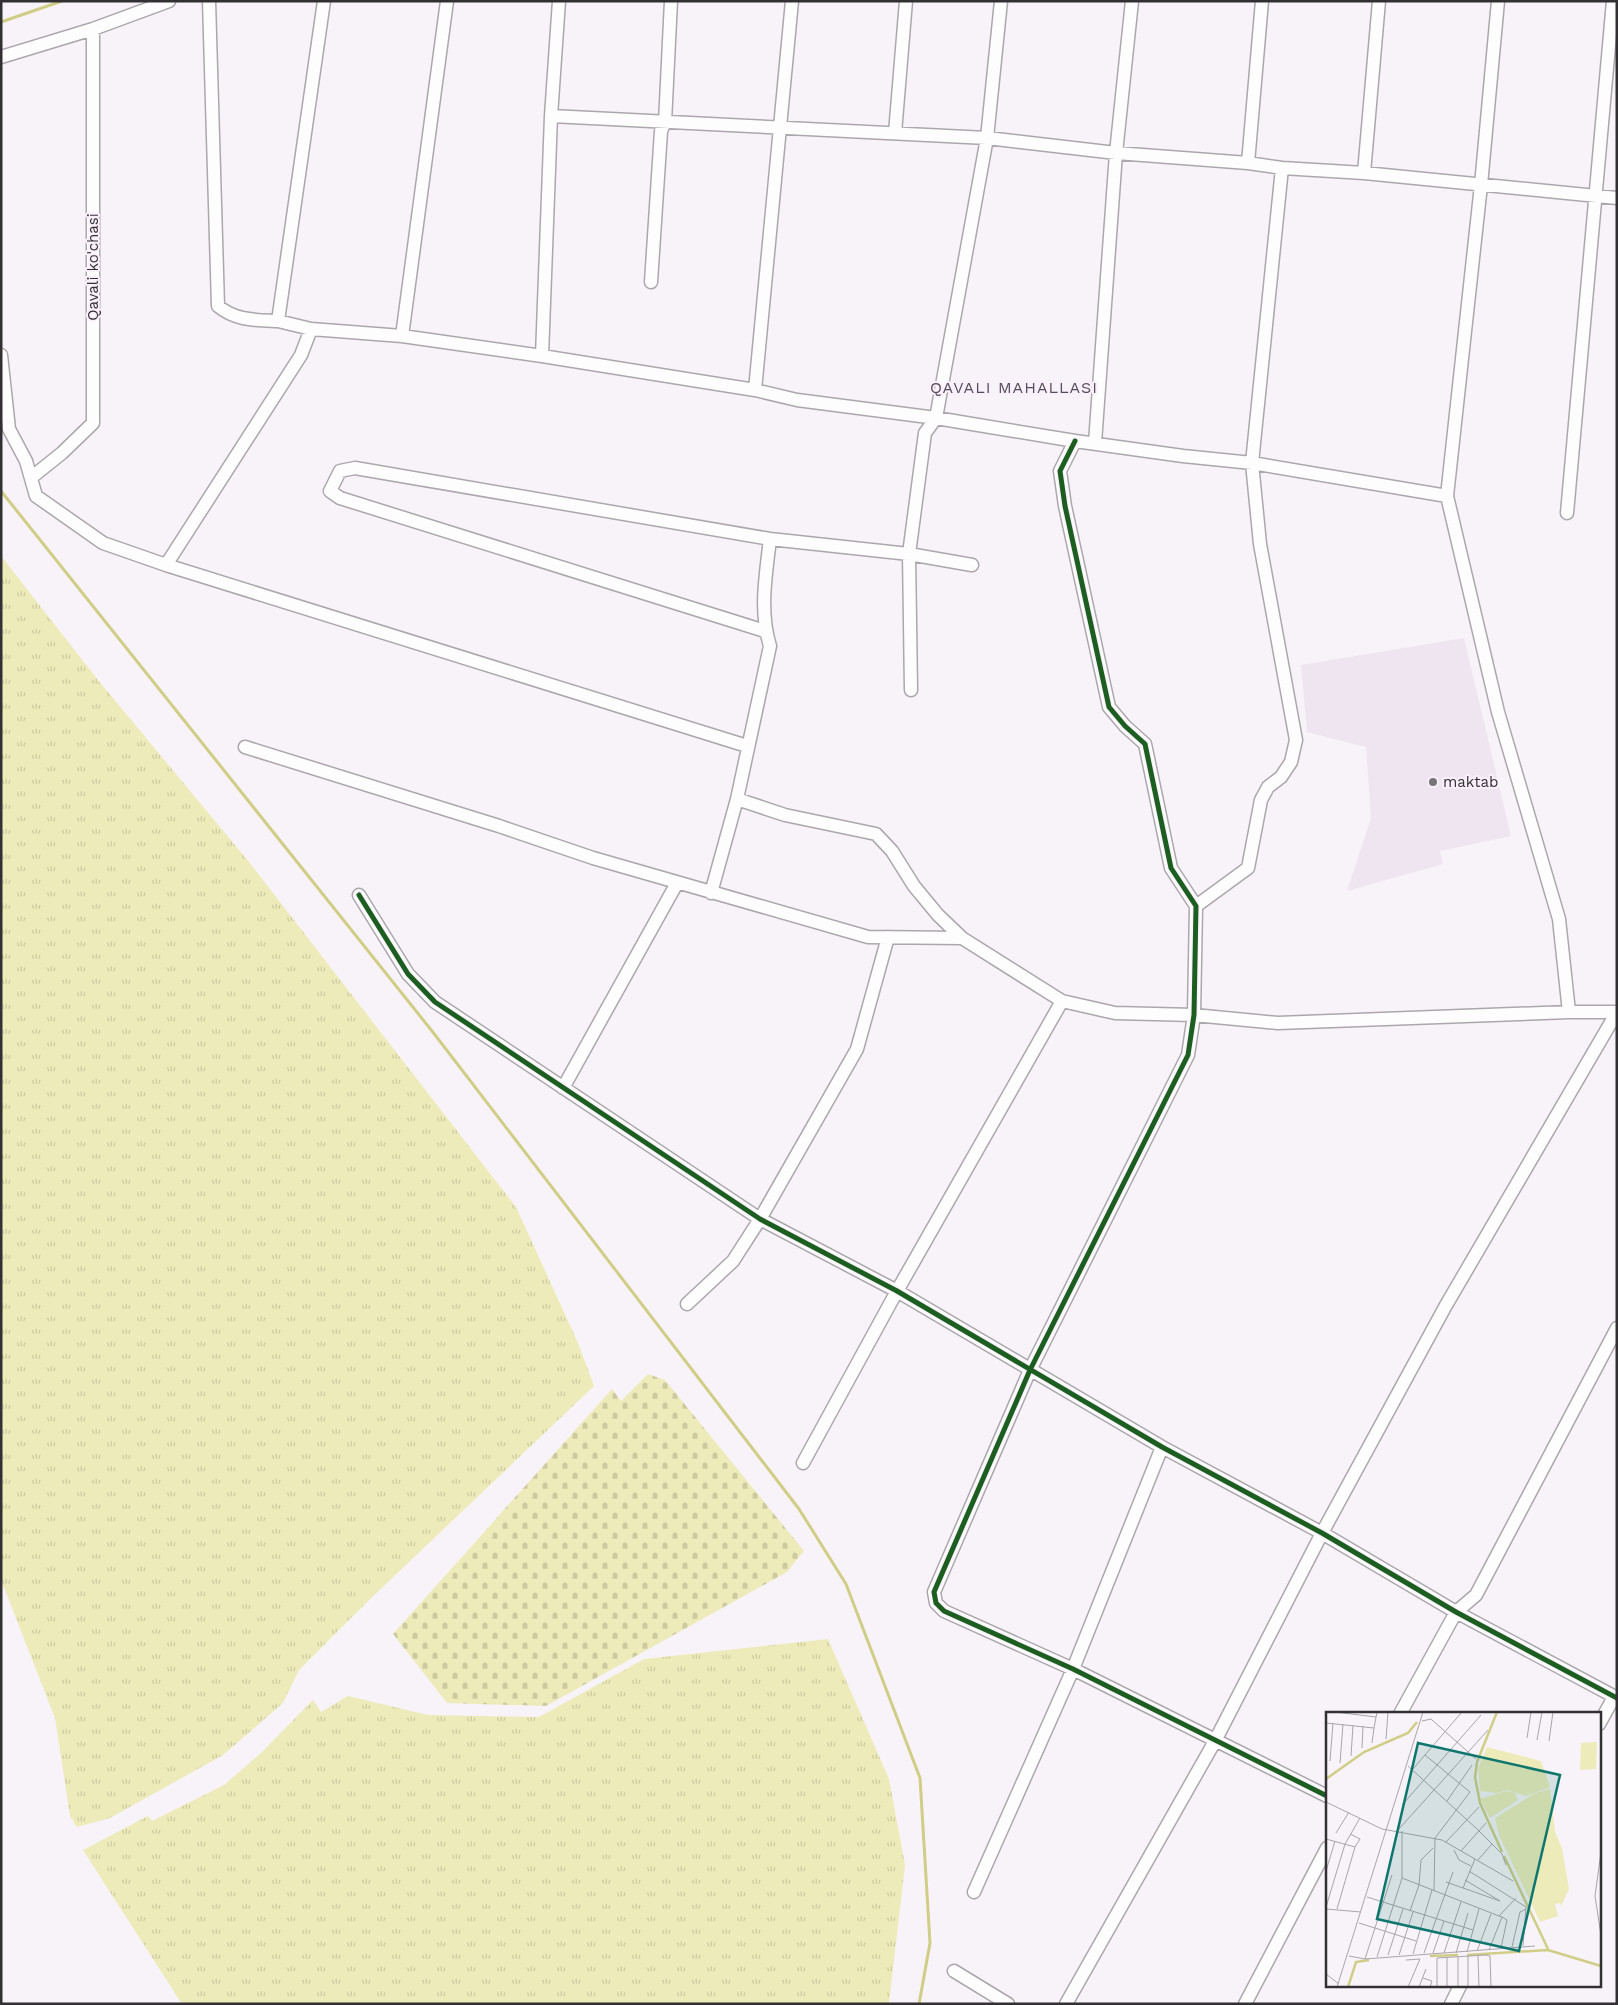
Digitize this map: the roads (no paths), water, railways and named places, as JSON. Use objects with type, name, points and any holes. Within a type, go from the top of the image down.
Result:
[{"type":"street","points":[[1,57],[93,29],[169,1]]},
{"type":"street","points":[[208,1],[218,306],[227,314],[248,320],[278,321],[310,329],[402,336],[542,356],[754,390],[797,400],[936,418],[1075,441],[1183,456],[1252,463],[1447,496]]},
{"type":"street","points":[[278,321],[324,1]]},
{"type":"street","points":[[402,336],[447,1]]},
{"type":"street","points":[[542,356],[551,116],[559,1]]},
{"type":"street","points":[[651,282],[661,131],[665,122],[671,1]]},
{"type":"street","points":[[754,390],[792,1]]},
{"type":"street","points":[[895,133],[906,1]]},
{"type":"street","points":[[911,690],[909,554],[925,433],[936,418],[987,138],[1000,1]]},
{"type":"street","points":[[1095,443],[1116,153],[1132,1]]},
{"type":"street","points":[[1248,163],[1262,1]]},
{"type":"street","points":[[1364,172],[1380,1]]},
{"type":"street","points":[[1498,1],[1481,185],[1447,496],[1498,712],[1559,919],[1569,1012]]},
{"type":"street","points":[[1567,513],[1613,1]]},
{"type":"street","name":"Qavali ko'chasi","points":[[32,477],[62,453],[94,423],[93,29]]},
{"type":"street","points":[[551,116],[987,138],[1116,153],[1248,163],[1282,168],[1364,172],[1617,198]]},
{"type":"street","points":[[1196,906],[1248,868],[1261,800],[1268,787],[1282,777],[1291,762],[1296,740],[1260,544],[1252,463],[1282,168]]},
{"type":"street","points":[[166,566],[301,356],[310,329]]},
{"type":"street","points":[[1,355],[9,429],[26,461],[36,496],[103,543],[166,566],[747,746]]},
{"type":"street","points":[[1075,441],[1060,471],[1065,506],[1109,708],[1145,744],[1172,868],[1196,906],[1194,1015],[1188,1055],[1030,1370],[934,1592],[936,1603],[944,1611],[1073,1669],[1326,1796]]},
{"type":"street","points":[[765,632],[340,498],[330,491],[340,471],[354,468],[770,539],[909,554],[972,565]]},
{"type":"street","points":[[711,892],[737,799],[770,646],[765,632],[763,594],[770,539]]},
{"type":"street","points":[[245,747],[594,858],[868,937],[962,938]]},
{"type":"street","points":[[737,799],[785,814],[876,834],[892,851],[914,886],[938,915],[962,938],[1062,1001],[1115,1013],[1194,1015],[1278,1023],[1569,1012],[1617,1012]]},
{"type":"street","points":[[563,1088],[677,883]]},
{"type":"street","points":[[358,895],[408,974],[435,1002],[563,1088],[760,1219],[897,1291],[1162,1447],[1322,1533],[1456,1612],[1615,1697],[1600,1722]]},
{"type":"street","points":[[687,1304],[733,1261],[760,1219],[857,1048],[888,937]]},
{"type":"street","points":[[803,1463],[897,1291],[1062,1001]]},
{"type":"street","points":[[1066,2004],[1215,1741],[1322,1533],[1445,1307],[1617,1012]]},
{"type":"street","points":[[1401,1712],[1456,1612],[1476,1595],[1617,1328]]},
{"type":"street","points":[[974,1892],[1073,1669],[1162,1447]]},
{"type":"street","points":[[1245,2004],[1326,1850]]},
{"type":"street","points":[[954,1971],[1008,2004]]},
{"type":"street","points":[[1451,2004],[1459,1988]]},
{"type":"waterway","points":[[1,22],[62,1]]},
{"type":"waterway","points":[[1,491],[432,1031],[799,1509],[846,1584],[920,1778],[930,1943],[919,2004]]},
{"type":"place","name":"maktab","points":[[1433,782]]},
{"type":"district","name":"QAVALI MAHALLASI","points":[[1014,387]]}]
